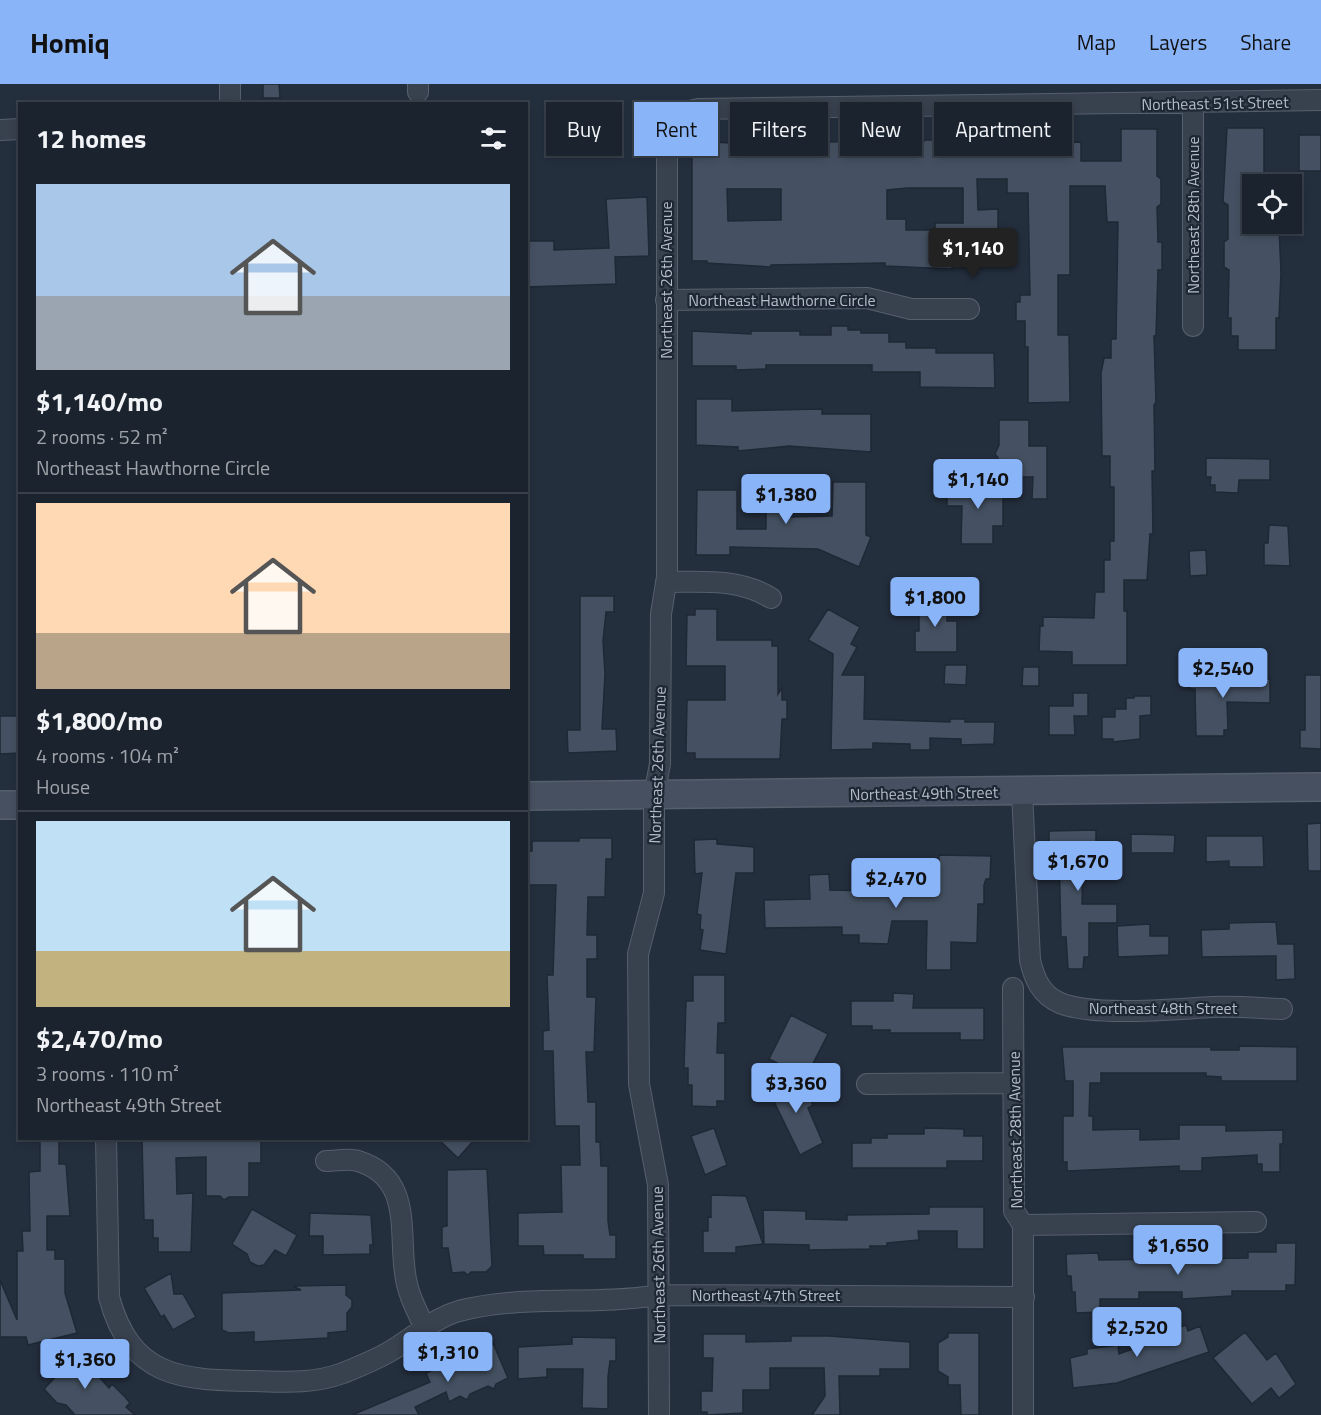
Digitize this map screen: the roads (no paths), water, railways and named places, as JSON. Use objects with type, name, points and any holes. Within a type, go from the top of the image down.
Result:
[{"type":"street","name":"Northeast 51st Street","points":[[718,109],[1193,104],[1321,100]]},
{"type":"street","name":"Northeast 28th Avenue","points":[[1193,104],[1193,326]]},
{"type":"street","points":[[0,130],[18,129]]},
{"type":"street","name":"Northeast 26th Avenue","points":[[659,1415],[658,1185],[639,1084],[638,954],[654,893],[654,795],[660,764],[661,614],[666,582],[667,156]]},
{"type":"street","name":"Northeast Hawthorne Circle","points":[[666,300],[867,297],[911,309],[969,309]]},
{"type":"street","points":[[666,582],[733,583],[756,589],[771,598]]},
{"type":"street","name":"Northeast 49th Street","points":[[528,796],[1321,787]]},
{"type":"street","name":"Northeast 48th Street","points":[[1022,792],[1030,960],[1035,978],[1046,995],[1060,1004],[1081,1008],[1282,1009]]},
{"type":"street","points":[[0,805],[18,804]]},
{"type":"street","name":"Northeast 28th Avenue","points":[[1013,988],[1014,1211],[1023,1225],[1023,1415]]},
{"type":"street","points":[[867,1084],[1013,1083]]},
{"type":"street","name":"Northeast 47th Street","points":[[106,1140],[109,1297],[116,1322],[136,1352],[167,1373],[201,1380],[311,1382],[344,1372],[389,1352],[424,1326],[457,1312],[500,1303],[628,1300],[658,1295],[1024,1297]]},
{"type":"street","points":[[326,1161],[357,1161],[381,1172],[394,1188],[401,1210],[406,1282],[424,1326]]},
{"type":"street","points":[[1023,1225],[1256,1222]]}]
